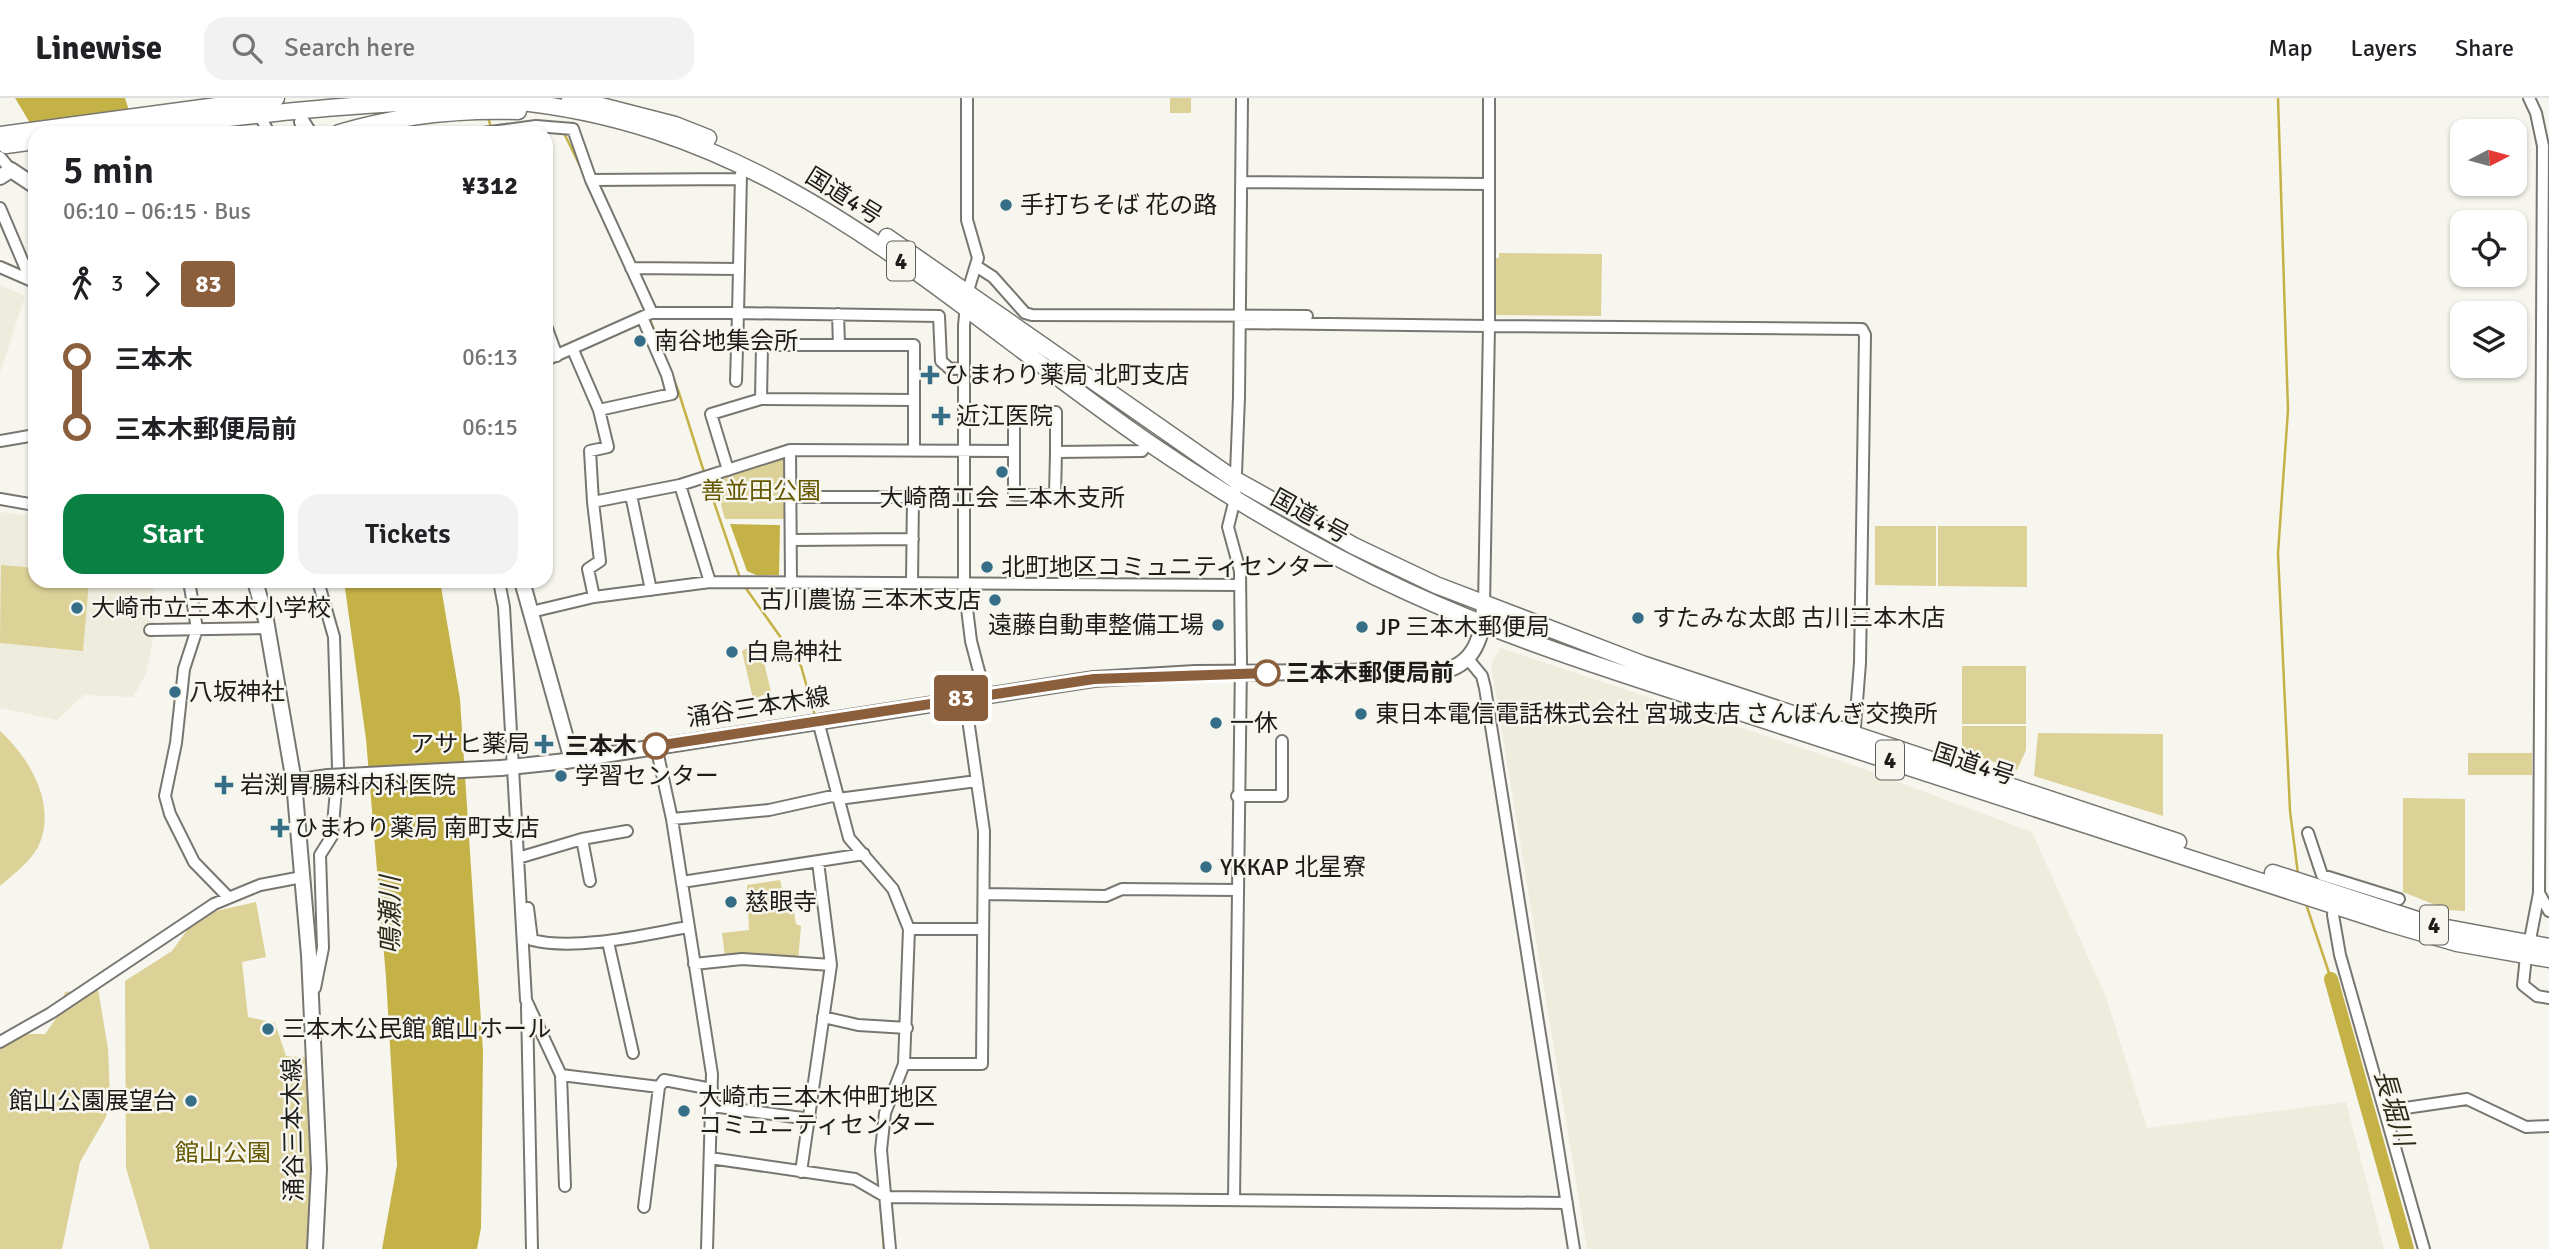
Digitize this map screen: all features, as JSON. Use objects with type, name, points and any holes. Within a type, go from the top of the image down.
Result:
[{"type":"highway","name":"国道4号","points":[[141,126],[251,106],[276,98]]},
{"type":"highway","name":"国道4号","points":[[570,98],[675,125],[746,154],[865,222],[1148,442],[1235,499],[1363,570],[1483,624],[2296,887],[2333,895],[2457,943],[2527,950],[2549,947]]},
{"type":"highway","name":"国道4号","points":[[78,126],[251,106],[365,101],[449,99],[585,106],[668,135],[838,217],[1234,479],[1354,546],[1484,606],[1854,742]]},
{"type":"highway","points":[[374,126],[430,115],[469,111],[585,106],[626,112]]},
{"type":"highway","name":"国道4号","points":[[0,135],[28,132]]},
{"type":"highway","points":[[0,145],[28,142]]},
{"type":"highway","name":"国道4号","points":[[2527,950],[2549,960]]},
{"type":"main road","points":[[6,173],[28,183]]},
{"type":"main road","points":[[257,588],[267,628],[294,782]]},
{"type":"main road","points":[[524,588],[572,760]]},
{"type":"main road","points":[[1468,660],[1483,624],[1484,606]]},
{"type":"main road","name":"涌谷三本木線","points":[[315,1249],[319,1169],[311,1004],[294,782],[328,777],[507,767],[572,760],[985,694],[1124,676],[1433,672],[1452,669],[1468,660]]},
{"type":"street","points":[[967,98],[967,220],[976,250],[976,266],[966,302],[964,583],[971,641],[985,694]]},
{"type":"street","points":[[1234,1200],[1240,584],[1238,560],[1228,536],[1235,499],[1242,98]]},
{"type":"street","points":[[1484,606],[1489,326],[1489,98]]},
{"type":"street","points":[[2529,98],[2543,146],[2539,892],[2523,985],[2537,996],[2549,998]]},
{"type":"street","points":[[251,106],[264,126]]},
{"type":"street","points":[[484,117],[484,126]]},
{"type":"street","points":[[553,127],[573,129],[591,180],[631,268],[672,394],[599,410]]},
{"type":"street","points":[[0,157],[6,173]]},
{"type":"street","points":[[591,180],[742,172],[736,381]]},
{"type":"street","points":[[1242,182],[1489,184]]},
{"type":"street","points":[[0,208],[28,270]]},
{"type":"street","points":[[976,266],[993,277],[1025,313],[1032,315],[1489,326],[1865,331],[1860,651],[1854,742]]},
{"type":"street","points":[[0,267],[28,279]]},
{"type":"street","points":[[631,268],[739,269]]},
{"type":"street","points":[[553,358],[647,315],[738,313],[939,316],[941,361],[950,369],[964,368]]},
{"type":"street","points":[[838,314],[839,345]]},
{"type":"street","points":[[1240,320],[1307,316]]},
{"type":"street","points":[[761,399],[762,345],[915,345],[914,451]]},
{"type":"street","points":[[573,350],[599,410],[608,447],[590,451],[600,561],[588,569],[594,597]]},
{"type":"street","points":[[728,470],[711,414],[761,399],[914,400]]},
{"type":"street","points":[[1056,412],[1056,452],[1055,495],[1014,495],[1014,413],[1056,412]]},
{"type":"street","points":[[0,441],[28,436]]},
{"type":"street","points":[[1056,452],[1142,451],[1148,442]]},
{"type":"street","points":[[593,502],[680,485],[790,450],[1014,451]]},
{"type":"street","points":[[790,450],[791,583]]},
{"type":"street","points":[[680,485],[709,582]]},
{"type":"street","points":[[631,495],[651,590]]},
{"type":"street","points":[[790,497],[913,497],[912,583]]},
{"type":"street","points":[[0,499],[28,504]]},
{"type":"street","points":[[791,540],[913,539]]},
{"type":"street","points":[[531,612],[594,597],[709,582],[1240,584]]},
{"type":"street","points":[[190,588],[197,629],[184,669],[182,704],[165,796],[170,814],[194,862],[229,898]]},
{"type":"street","points":[[311,1004],[323,948],[320,855],[332,836],[338,767],[334,637],[320,588]]},
{"type":"street","points":[[500,588],[504,607],[507,767],[518,858],[526,1000],[532,1249]]},
{"type":"street","points":[[150,630],[267,628]]},
{"type":"street","points":[[1468,660],[1482,677],[1485,688],[1574,1249]]},
{"type":"street","points":[[904,1064],[982,1065],[984,831],[965,698]]},
{"type":"street","points":[[818,721],[849,838],[893,889],[909,929],[904,1064],[882,1124],[881,1150],[890,1249]]},
{"type":"street","points":[[1237,796],[1282,796],[1282,741]]},
{"type":"street","points":[[656,746],[672,820],[712,1089],[707,1249]]},
{"type":"street","points":[[672,820],[769,810],[837,797],[977,781]]},
{"type":"street","points":[[518,858],[582,839],[627,831]]},
{"type":"street","points":[[2308,833],[2318,871],[2333,895],[2333,915],[2340,955],[2424,1249]]},
{"type":"street","points":[[582,839],[590,881]]},
{"type":"street","points":[[682,882],[864,854]]},
{"type":"street","points":[[801,1172],[831,965],[818,862]]},
{"type":"street","points":[[0,1042],[51,1013],[214,904],[260,885],[302,877]]},
{"type":"street","points":[[520,883],[526,892],[531,940],[543,943],[608,942],[688,927]]},
{"type":"street","points":[[984,894],[1106,896],[1122,889],[1236,891]]},
{"type":"street","points":[[2539,892],[2549,911]]},
{"type":"street","points":[[2333,895],[2399,899]]},
{"type":"street","points":[[909,929],[983,929]]},
{"type":"street","points":[[608,942],[633,1053]]},
{"type":"street","points":[[694,964],[742,959],[831,965]]},
{"type":"street","points":[[526,1000],[561,1075],[565,1186]]},
{"type":"street","points":[[823,1017],[858,1025],[904,1028]]},
{"type":"street","points":[[561,1075],[659,1087]]},
{"type":"street","points":[[644,1206],[659,1087],[664,1080],[712,1089]]},
{"type":"street","points":[[2385,1111],[2467,1099],[2526,1127],[2549,1126]]},
{"type":"street","points":[[712,1106],[810,1119]]},
{"type":"street","points":[[710,1158],[855,1179],[886,1197],[1567,1203]]},
{"type":"shaded area","points":[[0,285],[25,296],[0,373]]},
{"type":"shaded area","name":"大崎市立三本木小学校","points":[[0,512],[28,515],[28,588],[153,588],[154,635],[146,674],[133,697],[84,695],[57,720],[0,708]]},
{"type":"shaded area","points":[[1500,648],[1850,764],[2032,832],[2106,997],[2147,1128],[2346,1102],[2384,1249],[1587,1249],[1491,665]]},
{"type":"green space","points":[[1170,98],[1191,98],[1191,113],[1170,113]]},
{"type":"green space","points":[[1499,253],[1602,254],[1601,316],[1495,315],[1495,258],[1499,258]]},
{"type":"green space","name":"善並田公園","points":[[787,457],[787,519],[725,519],[714,479]]},
{"type":"green space","points":[[1875,526],[1936,526],[1936,586],[1875,585]]},
{"type":"green space","points":[[1938,526],[2027,526],[2027,587],[1938,586]]},
{"type":"green space","points":[[1,565],[28,567],[28,588],[88,588],[83,651],[0,643]]},
{"type":"green space","points":[[759,641],[771,692],[753,699],[742,651]]},
{"type":"green space","points":[[1962,666],[2026,666],[2026,724],[1962,724]]},
{"type":"green space","points":[[1962,726],[2026,726],[2026,750],[2017,770],[1962,751]]},
{"type":"green space","points":[[0,731],[30,769],[43,799],[45,815],[38,847],[21,868],[0,886]]},
{"type":"green space","points":[[2038,733],[2163,734],[2163,816],[2034,776]]},
{"type":"green space","points":[[2468,753],[2532,753],[2532,775],[2468,775]]},
{"type":"green space","points":[[2403,798],[2465,799],[2465,911],[2448,910],[2403,892]]},
{"type":"green space","points":[[780,880],[784,898],[792,900],[796,924],[801,926],[798,961],[725,957],[722,933],[749,930],[747,885]]},
{"type":"green space","name":"館山公園","points":[[256,902],[266,957],[242,962],[248,1017],[275,1023],[286,1056],[314,1058],[319,1173],[307,1249],[150,1249],[126,1168],[125,981],[172,951],[198,915]]},
{"type":"green space","points":[[98,989],[108,1049],[110,1095],[106,1117],[80,1162],[62,1249],[0,1249],[0,1038],[9,1034],[45,1034],[57,1017],[65,992]]},
{"type":"water","points":[[15,98],[125,98],[134,126],[32,126]]},
{"type":"water","points":[[730,524],[780,525],[779,575],[756,575],[747,571]]},
{"type":"water","name":"鳴瀬川","points":[[345,588],[441,588],[460,699],[483,1051],[481,1228],[477,1249],[382,1249],[397,1165],[386,978],[366,739]]},
{"type":"waterway","points":[[2278,98],[2288,410],[2278,553],[2290,811],[2298,874]]},
{"type":"waterway","points":[[488,118],[491,126]]},
{"type":"waterway","points":[[564,133],[581,168]]},
{"type":"waterway","points":[[649,317],[678,390],[704,472]]},
{"type":"waterway","points":[[706,479],[740,578]]},
{"type":"waterway","points":[[745,587],[801,666],[815,716]]},
{"type":"waterway","points":[[2306,904],[2331,979]]},
{"type":"waterway","name":"長堀川","points":[[2331,979],[2407,1249]]},
{"type":"waterway","points":[[877,1142],[880,1114]]},
{"type":"waterway","points":[[880,1198],[884,1249]]},
{"type":"bus line","name":"83","points":[[656,746],[1094,679],[1163,674],[1267,673]]},
{"type":"place","name":"手打ちそば 花の路","points":[[1006,205]]},
{"type":"place","name":"南谷地集会所","points":[[640,341]]},
{"type":"place","name":"ひまわり薬局 北町支店","points":[[930,375]]},
{"type":"place","name":"近江医院","points":[[941,416]]},
{"type":"place","name":"大崎商工会 三本木支所","points":[[1002,472]]},
{"type":"place","name":"北町地区コミュニティセンター","points":[[987,567]]},
{"type":"place","name":"古川農協 三本木支店","points":[[995,600]]},
{"type":"place","name":"大崎市立三本木小学校","points":[[77,608]]},
{"type":"place","name":"すたみな太郎 古川三本木店","points":[[1638,618]]},
{"type":"place","name":"遠藤自動車整備工場","points":[[1218,625]]},
{"type":"place","name":"JP 三本木郵便局","points":[[1362,627]]},
{"type":"place","name":"白鳥神社","points":[[732,652]]},
{"type":"place","name":"三本木郵便局前","points":[[1267,673]]},
{"type":"place","name":"八坂神社","points":[[175,692]]},
{"type":"place","name":"東日本電信電話株式会社 宮城支店 さんぼんぎ交換所","points":[[1361,714]]},
{"type":"place","name":"一休","points":[[1216,723]]},
{"type":"place","name":"アサヒ薬局","points":[[544,744]]},
{"type":"place","name":"三本木","points":[[656,746]]},
{"type":"place","name":"学習センター","points":[[561,776]]},
{"type":"place","name":"岩渕胃腸科内科医院","points":[[224,785]]},
{"type":"place","name":"ひまわり薬局 南町支店","points":[[280,828]]},
{"type":"place","name":"YKKAP 北星寮","points":[[1206,867]]},
{"type":"place","name":"慈眼寺","points":[[731,902]]},
{"type":"place","name":"三本木公民館 館山ホール","points":[[268,1029]]},
{"type":"place","name":"館山公園展望台","points":[[191,1101]]},
{"type":"place","name":"大崎市三本木仲町地区 コミュニティセンター","points":[[684,1111]]}]
